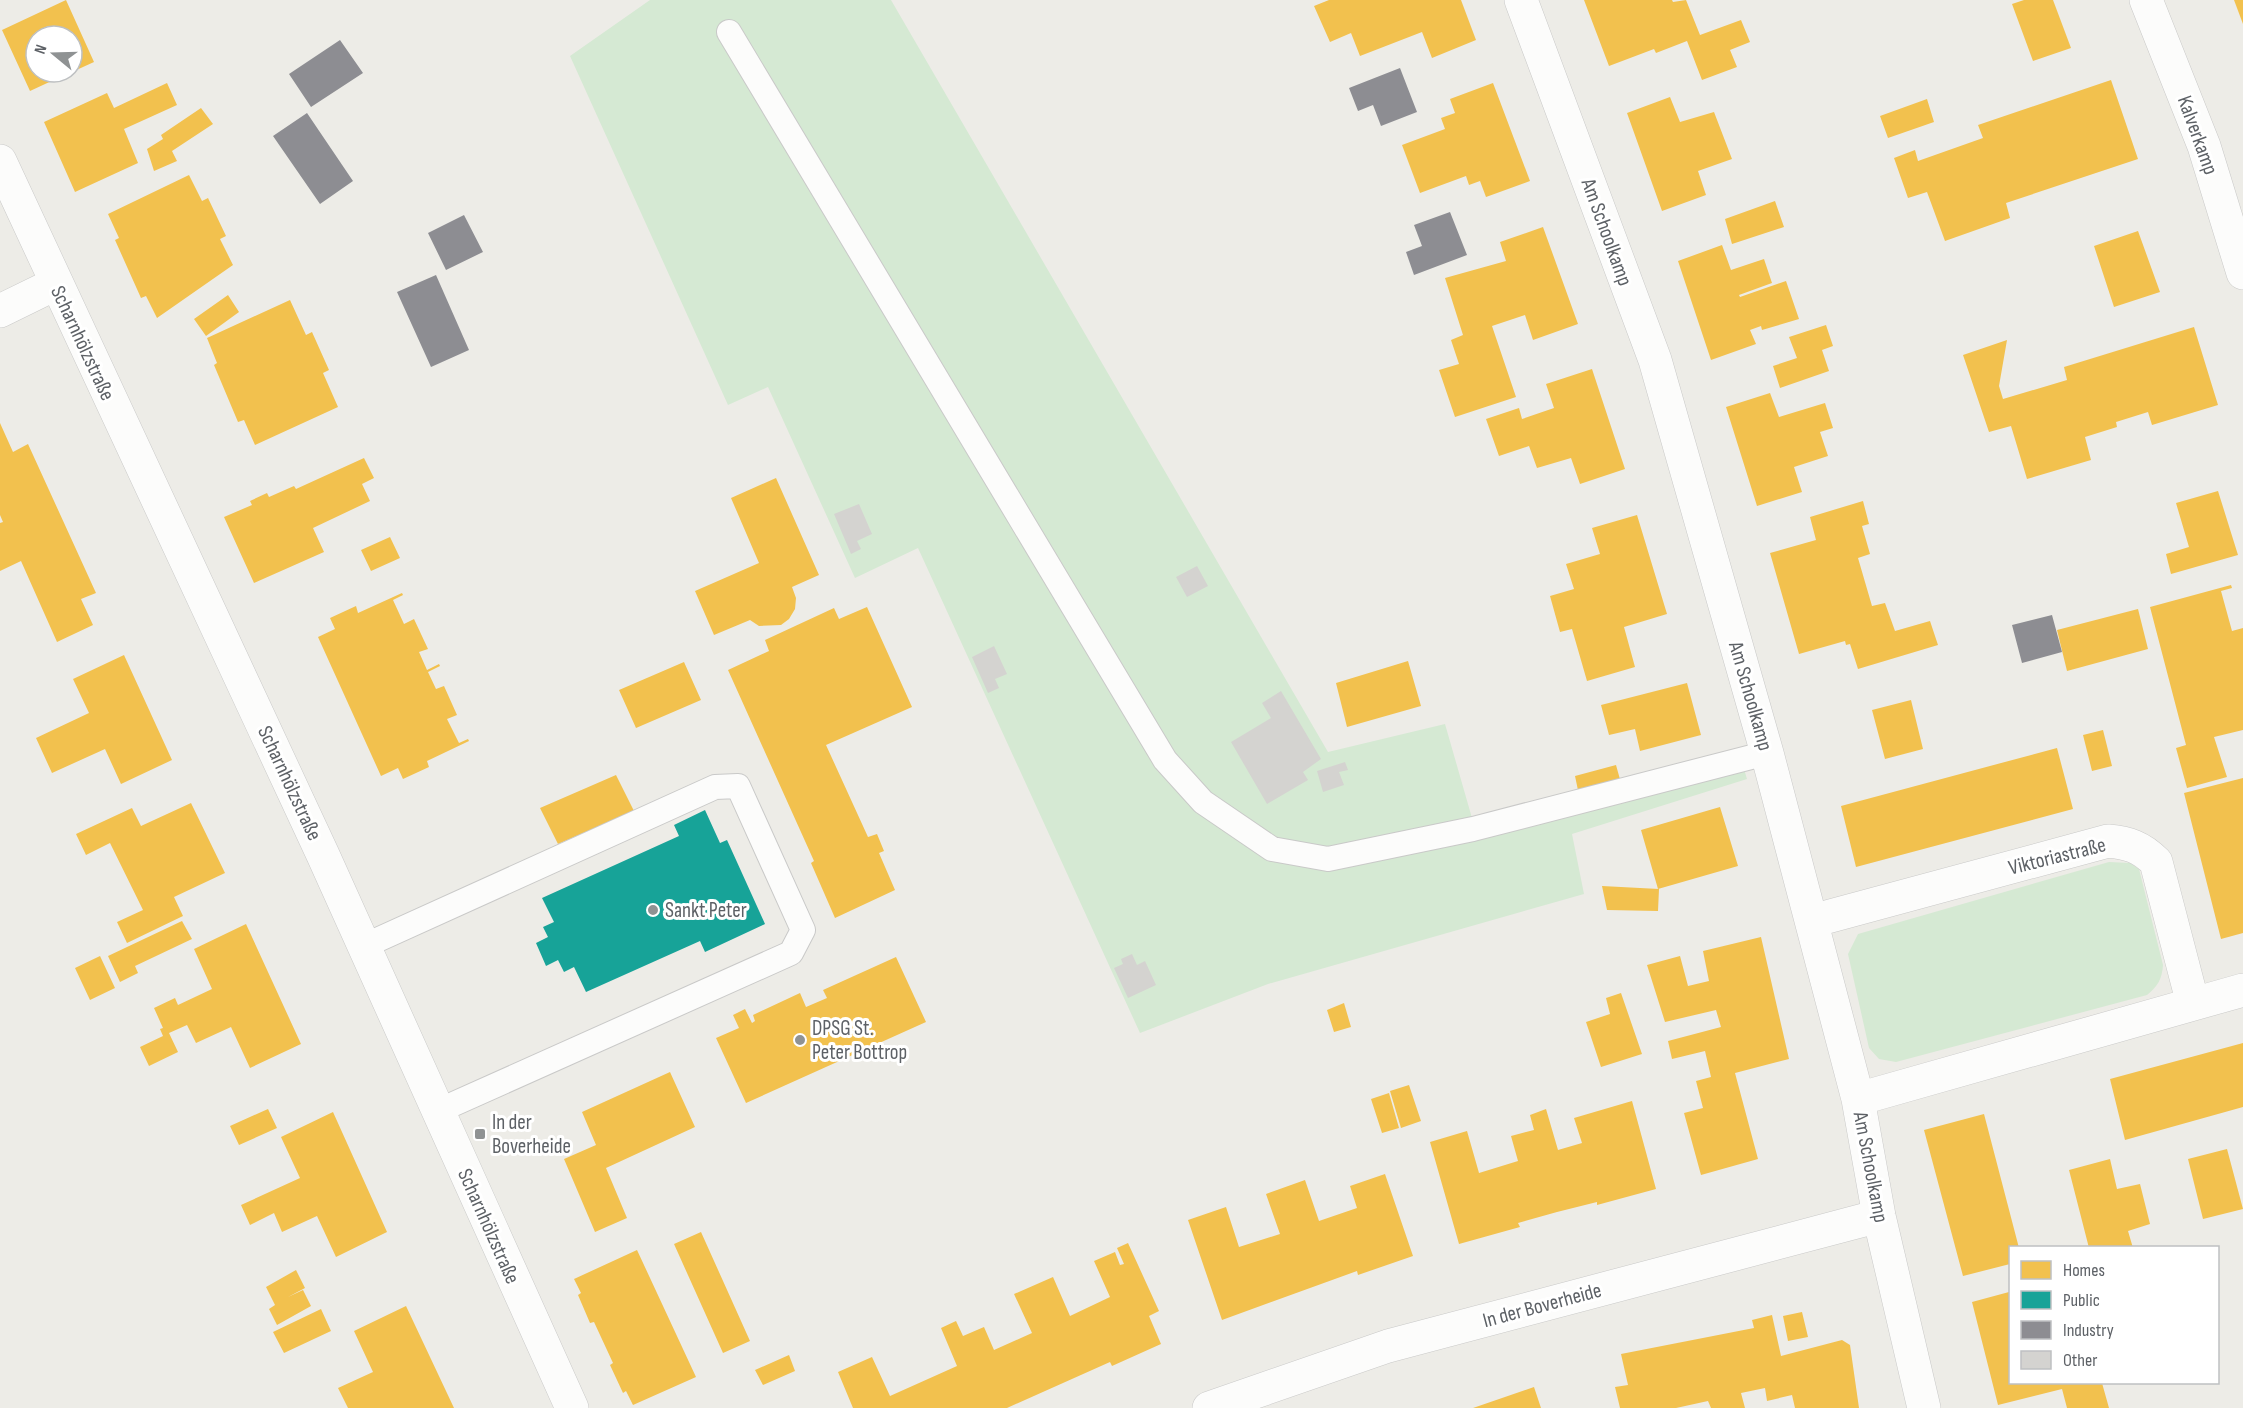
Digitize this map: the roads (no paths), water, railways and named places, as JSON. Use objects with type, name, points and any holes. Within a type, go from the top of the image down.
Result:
[{"type":"street","name":"Am Schoolkamp","points":[[1521,0],[1655,360],[1767,753],[1858,1099],[1879,1216],[1924,1408]]},
{"type":"street","name":"Kalverkamp","points":[[2146,0],[2204,146],[2243,273]]},
{"type":"street","name":"Scharnhölzstraße","points":[[0,161],[55,284],[364,946],[572,1408]]},
{"type":"street","points":[[0,310],[55,284]]},
{"type":"street","name":"Viktoriastraße","points":[[1812,921],[2108,841],[2127,843],[2144,850],[2156,862],[2193,1004]]},
{"type":"street","points":[[1858,1099],[2243,990]]},
{"type":"street","name":"In der Boverheide","points":[[1209,1408],[1388,1346],[1879,1216]]},
{"type":"lane","points":[[729,32],[1165,760],[1203,802],[1272,849],[1328,859],[1473,829],[1767,753]]},
{"type":"lane","points":[[364,946],[715,787],[738,786],[748,806],[803,930],[791,953],[438,1111]]},
{"type":"place","name":"Sankt Peter","points":[[653,910]]},
{"type":"place","name":"DPSG St. Peter Bottrop","points":[[800,1040]]},
{"type":"place","name":"In der Boverheide","points":[[480,1134]]}]
